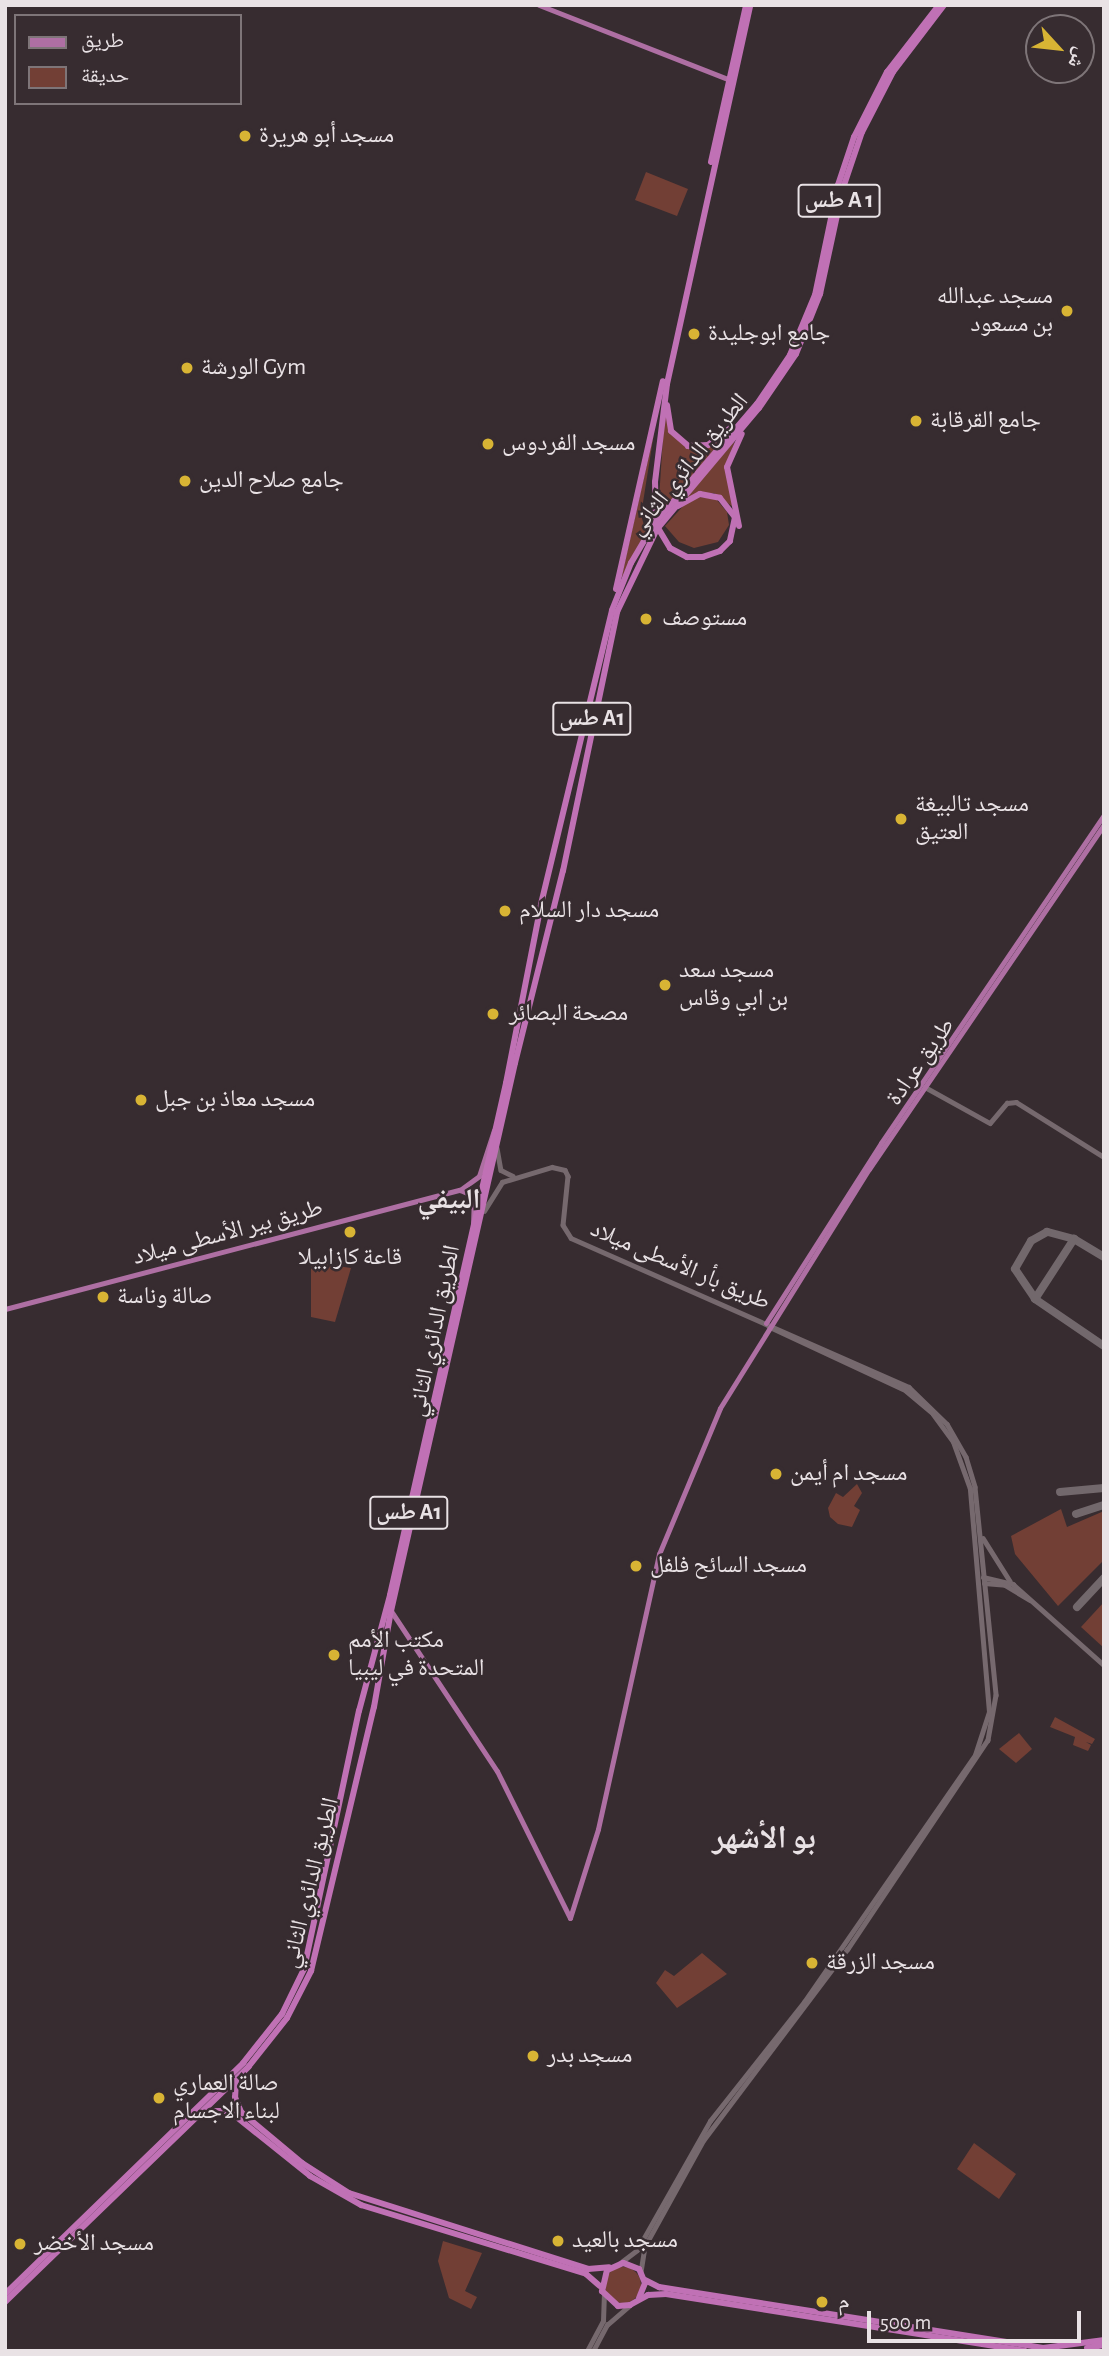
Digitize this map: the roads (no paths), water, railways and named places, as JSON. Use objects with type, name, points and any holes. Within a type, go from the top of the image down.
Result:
[{"type":"highway","points":[[609,622],[748,5]]},
{"type":"highway","points":[[662,522],[682,502],[704,493],[726,502],[736,524],[728,544],[707,557],[680,554],[661,541],[654,513],[657,449],[672,361],[748,5]]},
{"type":"highway","name":"الطريق الدائري الثاني","points":[[31,2274],[243,2063],[282,2014],[309,1951],[345,1790],[359,1711],[377,1647],[495,1128],[587,701],[609,622],[626,573],[654,524],[758,406],[790,355],[811,305],[841,175],[858,128],[887,72],[939,5]]},
{"type":"highway","name":"الطريق الدائري الثاني","points":[[5,2302],[19,2285],[243,2072],[276,2034],[311,1971],[360,1764],[391,1611],[497,1142],[625,590],[662,522],[788,368],[813,316],[842,188],[866,122],[901,60],[944,5]]},
{"type":"highway","points":[[672,361],[667,421],[672,433],[685,444],[711,444],[758,406]]},
{"type":"highway","points":[[655,419],[652,522],[661,541],[678,558],[698,562],[718,557],[735,541],[740,521],[728,463],[758,406]]},
{"type":"highway","points":[[565,805],[557,861],[561,859],[575,809]]},
{"type":"highway","points":[[521,1037],[551,887],[538,927]]},
{"type":"highway","points":[[377,1647],[369,1699],[380,1668]]},
{"type":"highway","points":[[345,1790],[363,1722],[360,1764]]},
{"type":"highway","points":[[243,2072],[236,2081],[236,2101],[251,2125],[310,2176],[362,2205],[594,2278],[604,2295],[618,2306],[631,2305],[639,2298],[652,2294],[1024,2351]]},
{"type":"highway","points":[[200,2113],[225,2110],[251,2125],[314,2172],[363,2199],[596,2270],[619,2263],[632,2264],[652,2285],[1043,2348],[1104,2342]]},
{"type":"highway","points":[[601,2287],[610,2267]]},
{"type":"highway","points":[[594,2278],[596,2270]]},
{"type":"highway","points":[[639,2298],[643,2276]]},
{"type":"highway","name":"الطريق الدائري الثاني","points":[[5,2294],[19,2285]]},
{"type":"highway","points":[[652,2285],[652,2294]]},
{"type":"highway","points":[[1068,2351],[1104,2342]]},
{"type":"main road","points":[[539,5],[731,76]]},
{"type":"main road","points":[[901,1118],[1104,815]]},
{"type":"main road","name":"طريق عرادة","points":[[391,1611],[497,1771],[570,1918],[598,1829],[663,1541],[726,1396],[773,1327],[817,1248],[901,1118],[925,1087],[1104,824]]},
{"type":"main road","points":[[925,1087],[990,1123],[1007,1103],[1016,1102],[1104,1157]]},
{"type":"main road","points":[[473,1225],[474,1196],[460,1189],[479,1176],[495,1128]]},
{"type":"main road","points":[[480,1219],[496,1189],[514,1177],[501,1170],[497,1142]]},
{"type":"main road","name":"طريق بأر الأسطى ميلاد","points":[[514,1177],[557,1166],[565,1170],[568,1176],[563,1225],[571,1238],[789,1335]]},
{"type":"main road","name":"طريق بير الأسطى ميلاد","points":[[5,1309],[460,1189]]},
{"type":"main road","points":[[766,1323],[817,1248]]},
{"type":"main road","points":[[619,2263],[637,2250],[710,2121],[804,2002],[976,1753],[989,1703],[980,1532],[966,1457],[930,1403],[889,1376],[789,1335]]},
{"type":"main road","points":[[643,2276],[645,2247],[704,2140],[805,2010],[980,1756],[991,1728],[996,1695],[967,1478],[939,1421],[900,1387],[789,1335]]},
{"type":"main road","points":[[980,1532],[996,1564],[1013,1584],[1104,1665]]},
{"type":"main road","points":[[982,1581],[1013,1584]]},
{"type":"main road","points":[[982,1581],[1005,1585],[1031,1601]]},
{"type":"main road","points":[[587,2351],[603,2320],[604,2295]]},
{"type":"main road","points":[[593,2351],[611,2320],[631,2305]]},
{"type":"place","name":"مسجد أبو هريرة","points":[[245,136]]},
{"type":"place","name":"مسجد عبدالله بن مسعود","points":[[1067,311]]},
{"type":"place","name":"جامع ابوجليدة","points":[[694,334]]},
{"type":"place","name":"الورشة Gym","points":[[187,368]]},
{"type":"place","name":"جامع القرقابة","points":[[916,421]]},
{"type":"place","name":"مسجد الفردوس","points":[[488,444]]},
{"type":"place","name":"جامع صلاح الدين","points":[[185,481]]},
{"type":"place","name":"مستوصف","points":[[646,619]]},
{"type":"place","name":"مسجد تالبيغة العتيق","points":[[901,819]]},
{"type":"place","name":"مسجد دار السلام","points":[[505,911]]},
{"type":"place","name":"مسجد سعد بن ابي وقاس","points":[[665,985]]},
{"type":"place","name":"مصحة البصائر","points":[[493,1014]]},
{"type":"place","name":"مسجد معاذ بن جبل","points":[[141,1100]]},
{"type":"place","name":"قاعة كازابيلا","points":[[350,1232]]},
{"type":"place","name":"صالة وناسة","points":[[103,1297]]},
{"type":"place","name":"مسجد ام أيمن","points":[[776,1474]]},
{"type":"place","name":"مسجد السائح فلفل","points":[[636,1566]]},
{"type":"place","name":"مكتب الأمم المتحدة في ليبيا","points":[[334,1655]]},
{"type":"place","name":"مسجد الزرقة","points":[[812,1963]]},
{"type":"place","name":"مسجد بدر","points":[[533,2056]]},
{"type":"place","name":"صالة العماري لبناء الاجسام","points":[[159,2098]]},
{"type":"place","name":"مسجد بالعيد","points":[[558,2241]]},
{"type":"place","name":"مسجد الأخضر","points":[[20,2244]]},
{"type":"place","name":"م","points":[[822,2302]]},
{"type":"district","name":"البيفي","points":[[449,1200]]},
{"type":"district","name":"بو الأشهر","points":[[764,1838]]}]
